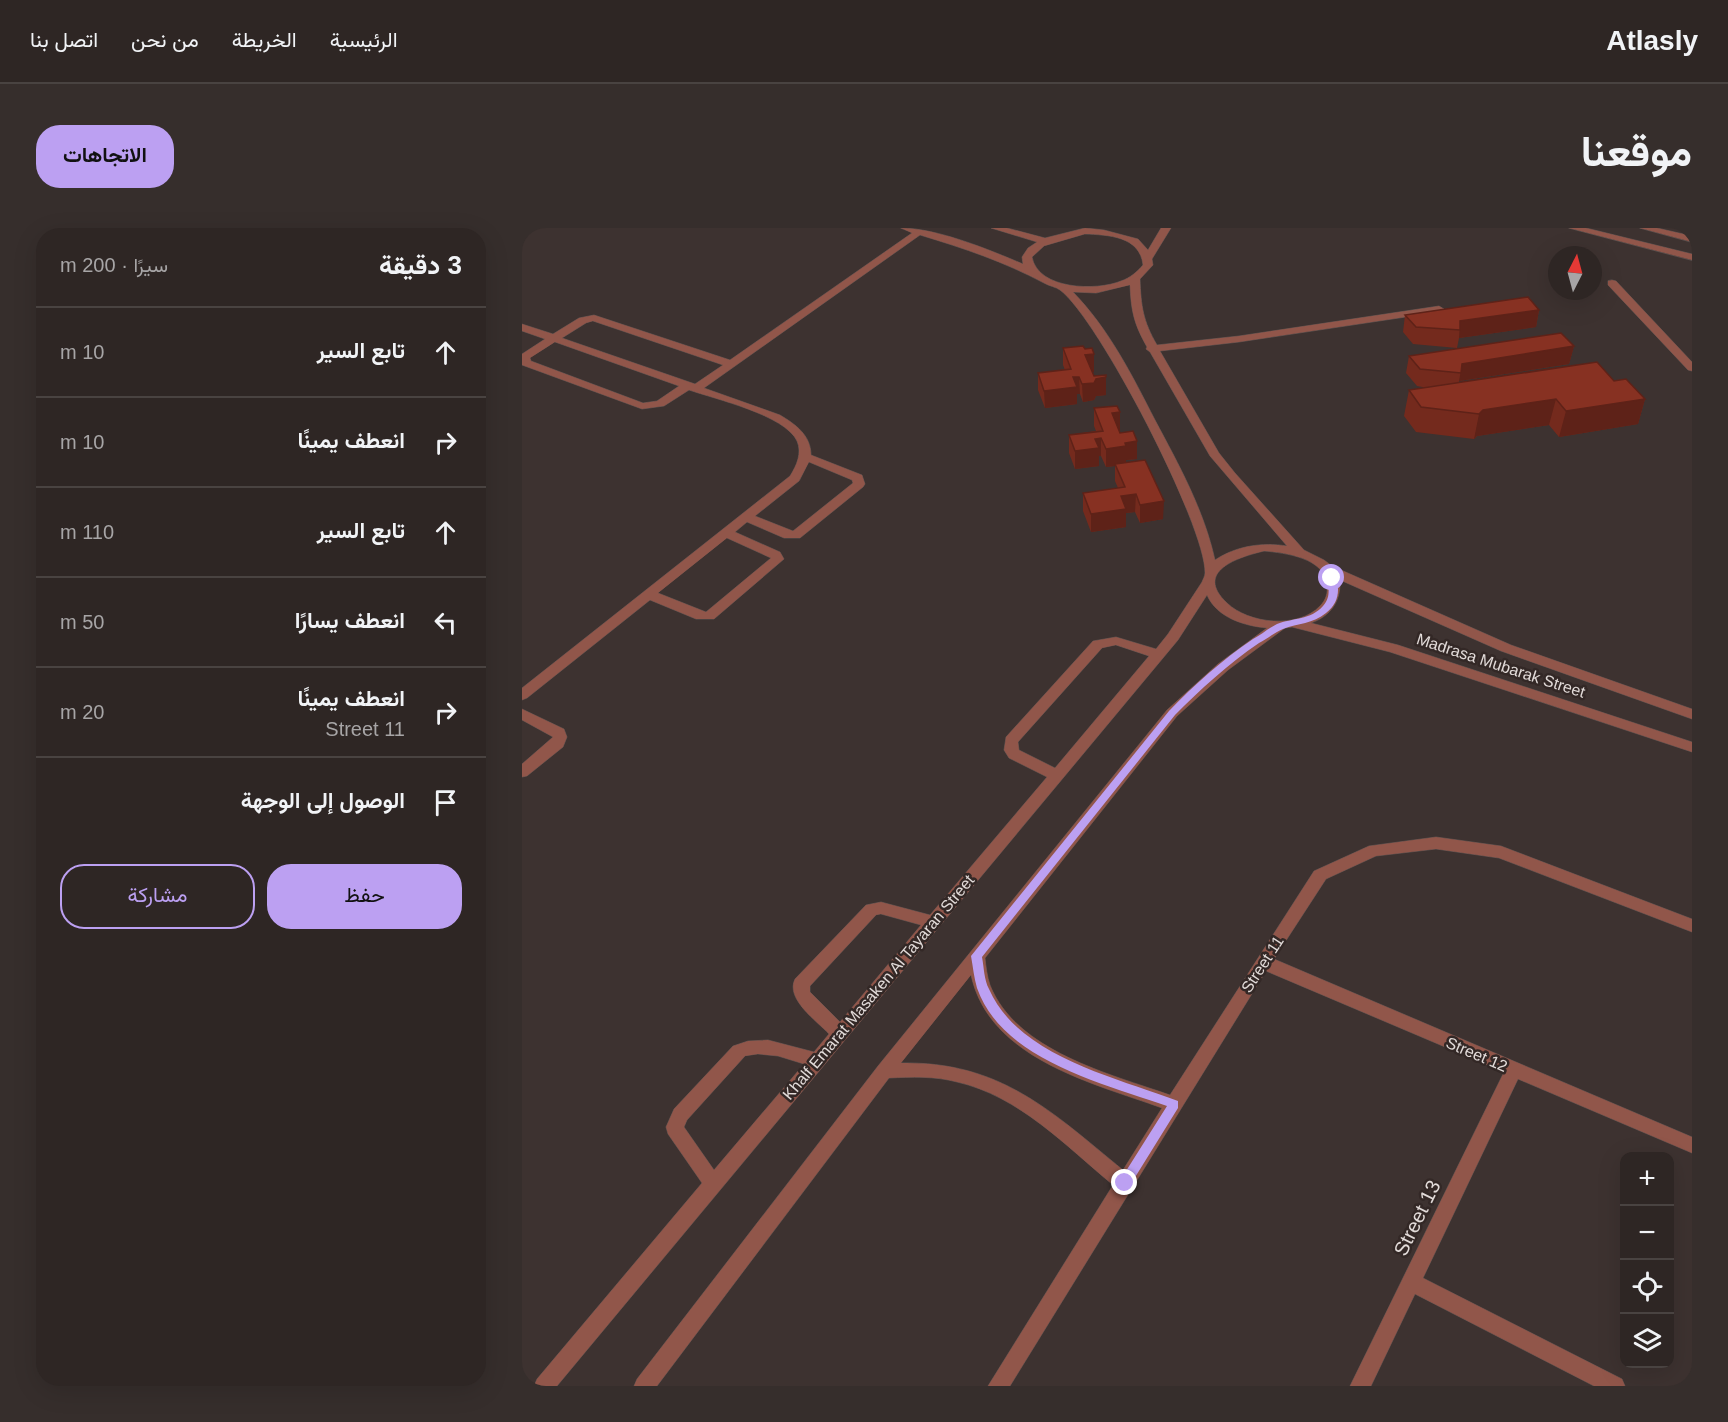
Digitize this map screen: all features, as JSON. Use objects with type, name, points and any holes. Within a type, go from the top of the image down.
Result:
[{"type":"street","points":[[906,228],[989,253],[1033,272],[1050,283],[1093,289],[1123,284],[1135,279],[1148,265],[1149,257],[1166,228]]},
{"type":"street","points":[[996,228],[1044,241]]},
{"type":"street","points":[[1574,228],[1692,257]]},
{"type":"street","points":[[1645,228],[1692,239]]},
{"type":"street","points":[[1033,272],[1029,264],[1029,256],[1044,241],[1070,233],[1105,230],[1138,243],[1149,257]]},
{"type":"street","points":[[732,364],[599,319],[583,320],[524,357],[526,363],[642,406],[660,404],[732,364],[919,232]]},
{"type":"street","points":[[1135,279],[1136,311],[1152,349],[1214,454],[1299,552]]},
{"type":"street","points":[[1612,283],[1692,368]]},
{"type":"street","points":[[1062,286],[1103,333],[1192,503],[1204,537],[1210,577],[1214,600],[1229,614],[1252,623],[1279,627],[1296,624],[1318,615],[1332,600],[1335,589],[1332,578],[1325,568],[1299,552],[1282,548],[1247,549],[1219,561],[1210,577]]},
{"type":"street","points":[[1152,349],[1262,336],[1439,309]]},
{"type":"street","points":[[522,327],[776,417],[790,425],[800,435],[805,445],[806,457],[795,478],[522,695]]},
{"type":"street","points":[[746,517],[788,535],[796,535],[858,484],[858,478],[806,457]]},
{"type":"street","points":[[649,594],[701,616],[709,616],[778,559],[776,555],[726,533]]},
{"type":"street","name":"Madrasa Mubarak Street","points":[[1325,568],[1506,648],[1692,714]]},
{"type":"street","name":"Khalf Emarat Masaken Al Tayaran Street","points":[[543,1386],[1186,619],[1210,577]]},
{"type":"street","name":"Madrasa Mubarak Street","points":[[1296,624],[1393,648],[1692,747]]},
{"type":"street","points":[[644,1386],[884,1071],[1172,713],[1204,681],[1240,652],[1279,627]]},
{"type":"street","points":[[1057,774],[1014,754],[1011,750],[1011,741],[1098,644],[1116,641],[1157,654]]},
{"type":"street","points":[[522,714],[559,734],[560,737],[558,743],[522,772]]},
{"type":"street","name":"Street 11","points":[[998,1386],[1263,962],[1320,876],[1374,850],[1436,843],[1501,852],[1692,926]]},
{"type":"street","points":[[840,1033],[802,994],[801,984],[872,909],[881,908],[933,922]]},
{"type":"street","points":[[976,956],[982,988],[1000,1017],[1026,1043],[1060,1062],[1174,1104]]},
{"type":"street","name":"Street 12","points":[[1263,962],[1692,1145]]},
{"type":"street","points":[[713,1183],[677,1134],[675,1127],[680,1115],[739,1051],[747,1047],[763,1047],[817,1060]]},
{"type":"street","name":"Street 13","points":[[1360,1386],[1514,1069]]},
{"type":"street","points":[[884,1071],[921,1070],[957,1074],[992,1085],[1023,1102],[1125,1183]]},
{"type":"street","points":[[1411,1282],[1615,1386]]},
{"type":"building","points":[[1528,297],[1539,310],[1460,321],[1460,330],[1416,327],[1405,315]]},
{"type":"building","points":[[1561,333],[1574,346],[1462,364],[1461,373],[1420,369],[1409,356]]},
{"type":"building","points":[[1083,346],[1085,349],[1092,348],[1094,354],[1085,355],[1094,376],[1106,375],[1106,377],[1096,379],[1094,383],[1082,384],[1079,377],[1073,377],[1077,387],[1044,391],[1038,373],[1071,369],[1063,348]]},
{"type":"building","points":[[1597,362],[1614,381],[1626,379],[1645,399],[1566,411],[1556,399],[1483,410],[1479,414],[1421,407],[1409,390]]},
{"type":"building","points":[[1117,406],[1120,412],[1112,413],[1120,433],[1133,431],[1137,441],[1125,443],[1126,446],[1106,449],[1101,438],[1095,439],[1099,448],[1075,451],[1069,435],[1103,431],[1094,408]]},
{"type":"building","points":[[1145,460],[1164,501],[1140,505],[1136,494],[1121,496],[1126,509],[1091,514],[1083,493],[1125,487],[1115,464]]},
{"type":"route","points":[[1125,1183],[1174,1104],[1060,1062],[1026,1043],[1000,1017],[982,988],[976,956],[1172,713],[1204,681],[1240,652],[1279,627],[1312,619],[1324,610],[1332,600],[1335,589],[1332,578]]}]
